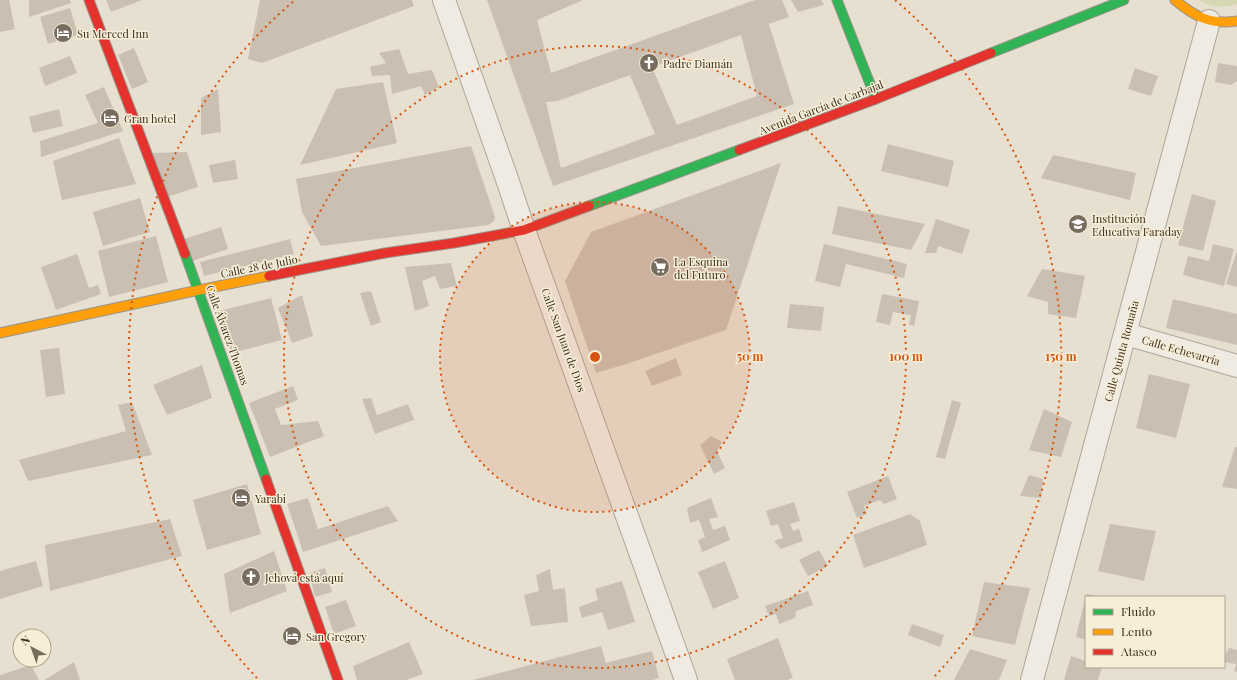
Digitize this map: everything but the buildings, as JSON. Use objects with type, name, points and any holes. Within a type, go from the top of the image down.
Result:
[{"type":"street","name":"Calle Álvarez Thomas","points":[[88,0],[199,290],[338,680]]},
{"type":"street","name":"Calle San Juan de Dios","points":[[444,0],[524,230],[686,680]]},
{"type":"street","points":[[837,0],[876,99]]},
{"type":"street","name":"Avenida García de Carbajal","points":[[524,230],[876,99],[1124,0]]},
{"type":"street","points":[[1175,0],[1191,14],[1210,21],[1228,23],[1237,21]]},
{"type":"street","name":"Calle Quinta Romaña","points":[[1032,680],[1210,21]]},
{"type":"street","name":"Calle 28 de Julio","points":[[0,333],[199,290],[385,253],[454,243],[524,230]]},
{"type":"street","name":"Calle Echevarría","points":[[1126,334],[1237,366]]},
{"type":"green space","points":[[1199,0],[1237,0],[1237,4],[1228,6],[1213,6]]},
{"type":"traffic: fast","points":[[837,0],[876,99]]},
{"type":"traffic: fast","points":[[991,53],[1124,0]]},
{"type":"traffic: fast","points":[[589,206],[739,150]]},
{"type":"traffic: fast","points":[[185,254],[266,479]]},
{"type":"traffic: slow","points":[[1175,0],[1189,11],[1211,21],[1237,21]]},
{"type":"traffic: slow","points":[[0,333],[269,276]]},
{"type":"traffic: jam","points":[[89,0],[185,254]]},
{"type":"traffic: jam","points":[[739,150],[876,99],[991,53]]},
{"type":"traffic: jam","points":[[269,276],[385,253],[454,243],[524,230],[589,206]]},
{"type":"traffic: jam","points":[[266,479],[338,680]]},
{"type":"place","name":"Su Merced Inn","points":[[63,33]]},
{"type":"place","name":"Padre Diamán","points":[[649,63]]},
{"type":"place","name":"Gran hotel","points":[[110,118]]},
{"type":"place","name":"Institución Educativa Faraday","points":[[1078,224]]},
{"type":"place","name":"La Esquina del Futuro","points":[[660,267]]},
{"type":"place","name":"Yarabi","points":[[241,498]]},
{"type":"place","name":"Jehová está aquí","points":[[251,577]]},
{"type":"place","name":"San Gregory","points":[[292,636]]}]
